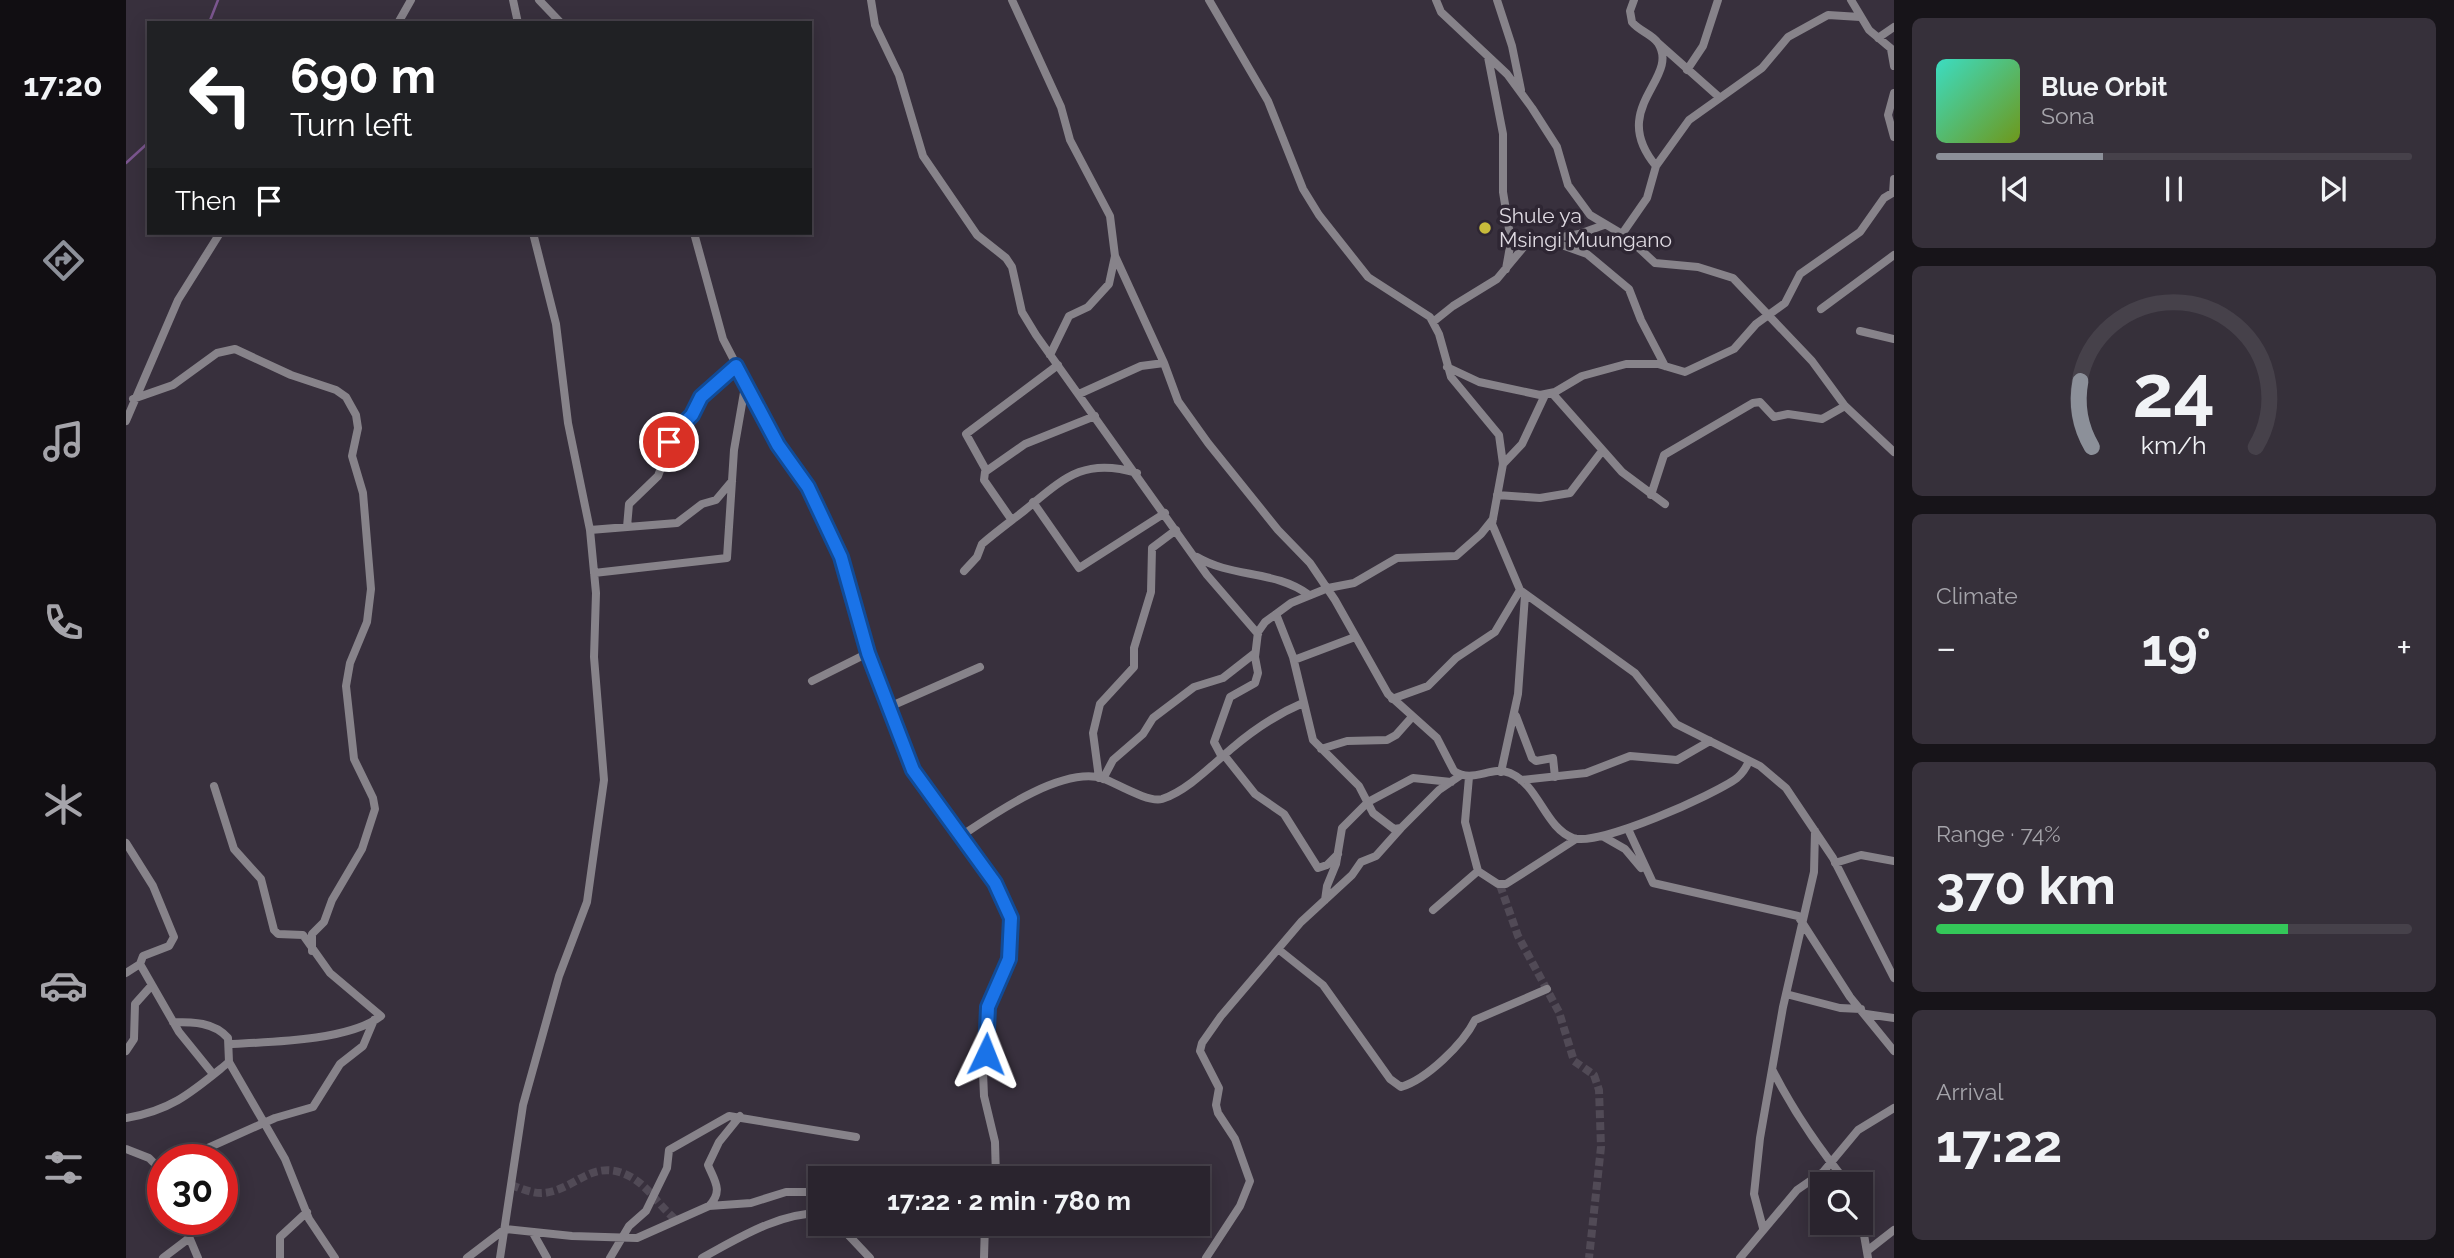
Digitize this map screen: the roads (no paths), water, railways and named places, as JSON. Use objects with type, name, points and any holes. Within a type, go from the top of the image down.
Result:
[{"type":"street","points":[[399,21],[411,0]]},
{"type":"street","points":[[513,0],[518,21]]},
{"type":"street","points":[[539,0],[559,21]]},
{"type":"street","points":[[871,0],[874,25],[899,75],[923,156],[977,235],[1006,258],[1012,267],[1023,312],[1050,355],[1191,553],[1258,634]]},
{"type":"street","points":[[1012,0],[1061,107],[1070,140],[1110,216],[1115,256],[1164,363],[1174,393],[1192,422],[1328,588],[1391,699],[1437,738],[1453,769],[1465,776]]},
{"type":"street","points":[[1209,0],[1268,101],[1303,189],[1319,215],[1368,277],[1421,310],[1433,322],[1451,377],[1499,435],[1503,464],[1493,519],[1499,544],[1522,593],[1524,636],[1515,713],[1502,772]]},
{"type":"street","points":[[1436,0],[1441,12],[1488,54],[1522,93],[1553,139],[1573,192],[1586,211],[1604,225],[1622,234],[1657,264],[1698,267],[1728,275],[1769,313],[1822,373],[1845,406],[1894,452]]},
{"type":"street","points":[[1497,0],[1512,46],[1522,93]]},
{"type":"street","points":[[1634,0],[1630,11],[1632,22],[1719,97]]},
{"type":"street","points":[[1687,70],[1703,46],[1718,0]]},
{"type":"street","points":[[1851,0],[1860,17],[1892,50],[1894,66]]},
{"type":"street","points":[[1622,234],[1647,198],[1656,166],[1685,124],[1762,68],[1788,37],[1828,15],[1860,17]]},
{"type":"street","points":[[1878,38],[1894,27]]},
{"type":"street","points":[[1656,166],[1638,138],[1637,125],[1649,90],[1662,65],[1657,42]]},
{"type":"street","points":[[1488,54],[1503,134],[1503,192],[1511,241],[1506,269]]},
{"type":"street","points":[[1894,93],[1888,112],[1894,137]]},
{"type":"street","points":[[1447,368],[1479,382],[1548,394],[1601,369],[1626,364],[1665,366],[1685,372],[1731,351],[1769,313],[1785,303],[1800,274],[1860,232],[1884,198],[1893,192],[1894,179]]},
{"type":"street","points":[[1433,322],[1497,279],[1521,248],[1542,239],[1579,234],[1604,225]]},
{"type":"street","points":[[126,421],[133,399],[178,300],[219,235]]},
{"type":"street","points":[[500,1258],[523,1105],[559,976],[587,902],[603,797],[602,730],[594,657],[594,573],[590,530],[568,424],[556,324],[534,235]]},
{"type":"street","points":[[695,235],[717,322],[736,366],[778,445],[808,487],[841,557],[868,653],[913,770],[1000,891],[1012,927],[1009,959],[988,1007],[983,1072],[984,1096],[997,1154],[996,1166]]},
{"type":"street","points":[[1542,239],[1587,254],[1629,289],[1638,315],[1665,366]]},
{"type":"street","points":[[1821,309],[1894,255]]},
{"type":"street","points":[[1050,355],[1069,316],[1088,307],[1109,284],[1115,256]]},
{"type":"street","points":[[1860,331],[1894,339]]},
{"type":"street","points":[[133,399],[173,385],[218,353],[235,349],[291,375],[336,390],[346,397],[356,415],[358,428],[352,456],[363,493],[371,589],[367,622],[350,663],[346,686],[354,759],[373,798],[375,809],[362,849],[332,900],[324,922],[312,934],[312,951]]},
{"type":"street","points":[[1079,394],[1141,366],[1164,363]]},
{"type":"street","points":[[986,470],[966,434],[1058,365]]},
{"type":"street","points":[[627,527],[629,504],[658,476],[674,433],[692,415],[708,389],[736,366]]},
{"type":"street","points":[[594,573],[727,558],[737,423],[746,381]]},
{"type":"street","points":[[1548,394],[1602,451],[1651,495],[1665,504]]},
{"type":"street","points":[[1503,464],[1522,444],[1548,394]]},
{"type":"street","points":[[1651,495],[1664,455],[1753,403],[1760,402],[1774,417],[1788,414],[1822,419],[1845,406]]},
{"type":"street","points":[[1011,519],[983,479],[986,470],[1025,444],[1095,416]]},
{"type":"street","points":[[1497,495],[1540,498],[1570,493],[1602,451]]},
{"type":"street","points":[[964,571],[977,557],[980,546],[1046,489],[1088,468],[1112,467],[1136,473]]},
{"type":"street","points":[[590,530],[677,523],[702,504],[716,499],[733,480]]},
{"type":"street","points":[[1033,502],[1079,568],[1165,513]]},
{"type":"street","points":[[1338,854],[1326,866],[1318,868],[1283,814],[1247,786],[1214,742],[1230,697],[1252,686],[1257,679],[1255,653],[1258,634],[1265,622],[1309,594],[1354,583],[1397,558],[1455,557],[1481,534],[1493,519]]},
{"type":"street","points":[[1101,778],[1094,733],[1100,704],[1134,667],[1134,648],[1151,592],[1152,548],[1176,530]]},
{"type":"street","points":[[1191,553],[1213,565],[1285,581],[1309,594]]},
{"type":"street","points":[[1391,699],[1428,686],[1456,658],[1495,632],[1522,593]]},
{"type":"street","points":[[1522,593],[1635,673],[1676,723],[1766,769],[1786,788],[1835,863],[1894,978]]},
{"type":"street","points":[[1276,614],[1294,660],[1310,733],[1321,749],[1359,786],[1379,818],[1394,829],[1401,828]]},
{"type":"street","points":[[1294,660],[1355,637]]},
{"type":"street","points":[[812,681],[868,653]]},
{"type":"street","points":[[1101,778],[1113,760],[1143,734],[1153,718],[1194,687],[1223,678],[1255,653]]},
{"type":"street","points":[[889,707],[980,667]]},
{"type":"street","points":[[961,836],[1028,795],[1069,779],[1101,778],[1159,799],[1201,777],[1223,756],[1277,716],[1303,703]]},
{"type":"street","points":[[1515,713],[1532,758],[1536,761],[1553,758],[1555,777]]},
{"type":"street","points":[[1321,749],[1347,741],[1384,741],[1396,735],[1412,717]]},
{"type":"street","points":[[1206,1258],[1240,1206],[1250,1181],[1235,1139],[1217,1108],[1219,1088],[1200,1051],[1201,1046],[1221,1016],[1278,950],[1361,862],[1376,856],[1401,828],[1451,782],[1465,776],[1502,772],[1521,780],[1587,773],[1635,756],[1677,760],[1710,741]]},
{"type":"street","points":[[1465,776],[1465,822],[1478,871],[1498,884],[1506,884],[1576,839],[1604,837],[1628,830],[1730,783],[1744,771],[1749,761]]},
{"type":"street","points":[[1325,900],[1343,826],[1368,802],[1413,778],[1451,782]]},
{"type":"street","points":[[1521,780],[1563,832],[1576,839]]},
{"type":"street","points":[[214,786],[234,849],[261,879],[272,927],[278,934],[301,934],[330,973],[375,1008],[381,1016],[285,1042],[230,1044]]},
{"type":"street","points":[[1763,1228],[1754,1194],[1763,1118],[1801,919],[1815,863],[1814,828]]},
{"type":"street","points":[[1628,830],[1647,875]]},
{"type":"street","points":[[1604,837],[1625,849],[1653,883],[1670,889],[1775,908],[1801,919],[1842,986],[1894,1052]]},
{"type":"street","points":[[126,844],[153,886],[174,937],[169,946],[143,956],[140,964],[126,973]]},
{"type":"street","points":[[1835,863],[1861,855],[1894,861]]},
{"type":"street","points":[[1433,910],[1478,871]]},
{"type":"street","points":[[1278,950],[1323,985],[1399,1087],[1408,1085],[1429,1070],[1470,1031],[1476,1019],[1548,989]]},
{"type":"street","points":[[140,964],[173,1022],[213,1074]]},
{"type":"street","points":[[126,1051],[135,1035],[135,1004],[152,985]]},
{"type":"street","points":[[1786,994],[1823,1005],[1894,1018]]},
{"type":"street","points":[[214,1144],[285,1114],[308,1109],[319,1102],[340,1064],[363,1045],[374,1020]]},
{"type":"street","points":[[173,1022],[218,1029],[230,1044],[229,1062],[266,1123],[303,1196],[307,1212],[335,1258]]},
{"type":"street","points":[[126,1118],[164,1109],[193,1092],[229,1062]]},
{"type":"street","points":[[1773,1071],[1837,1172]]},
{"type":"street","points":[[1740,1258],[1797,1190],[1830,1164],[1863,1125],[1894,1108]]},
{"type":"street","points":[[709,1206],[718,1191],[716,1178],[708,1164],[719,1142],[740,1116]]},
{"type":"street","points":[[610,1258],[620,1238],[646,1210],[667,1168],[669,1150],[724,1117],[740,1116],[856,1138]]},
{"type":"street","points":[[126,1149],[147,1157]]},
{"type":"street","points":[[467,1258],[505,1229],[533,1233],[643,1237],[664,1224],[709,1206],[751,1203],[786,1192],[808,1192]]},
{"type":"street","points":[[280,1258],[280,1237],[307,1212]]},
{"type":"street","points":[[702,1258],[740,1237],[790,1216],[808,1214]]},
{"type":"street","points":[[1868,1255],[1894,1230]]},
{"type":"street","points":[[533,1233],[547,1258]]},
{"type":"street","points":[[187,1235],[198,1258]]},
{"type":"street","points":[[1864,1235],[1868,1255]]},
{"type":"street","points":[[850,1236],[870,1258]]},
{"type":"street","points":[[978,1258],[983,1254],[984,1236]]},
{"type":"street","points":[[163,1258],[188,1239]]},
{"type":"waterway","points":[[210,21],[218,0]]},
{"type":"waterway","points":[[126,163],[147,144]]},
{"type":"tunnel","points":[[1500,885],[1518,936],[1559,1012],[1574,1061],[1594,1075],[1599,1090],[1601,1147],[1589,1258]]},
{"type":"tunnel","points":[[511,1185],[543,1193],[555,1191],[595,1172],[617,1172],[637,1181],[675,1219]]},
{"type":"place","name":"Shule ya Msingi Muungano","points":[[1485,228]]}]
